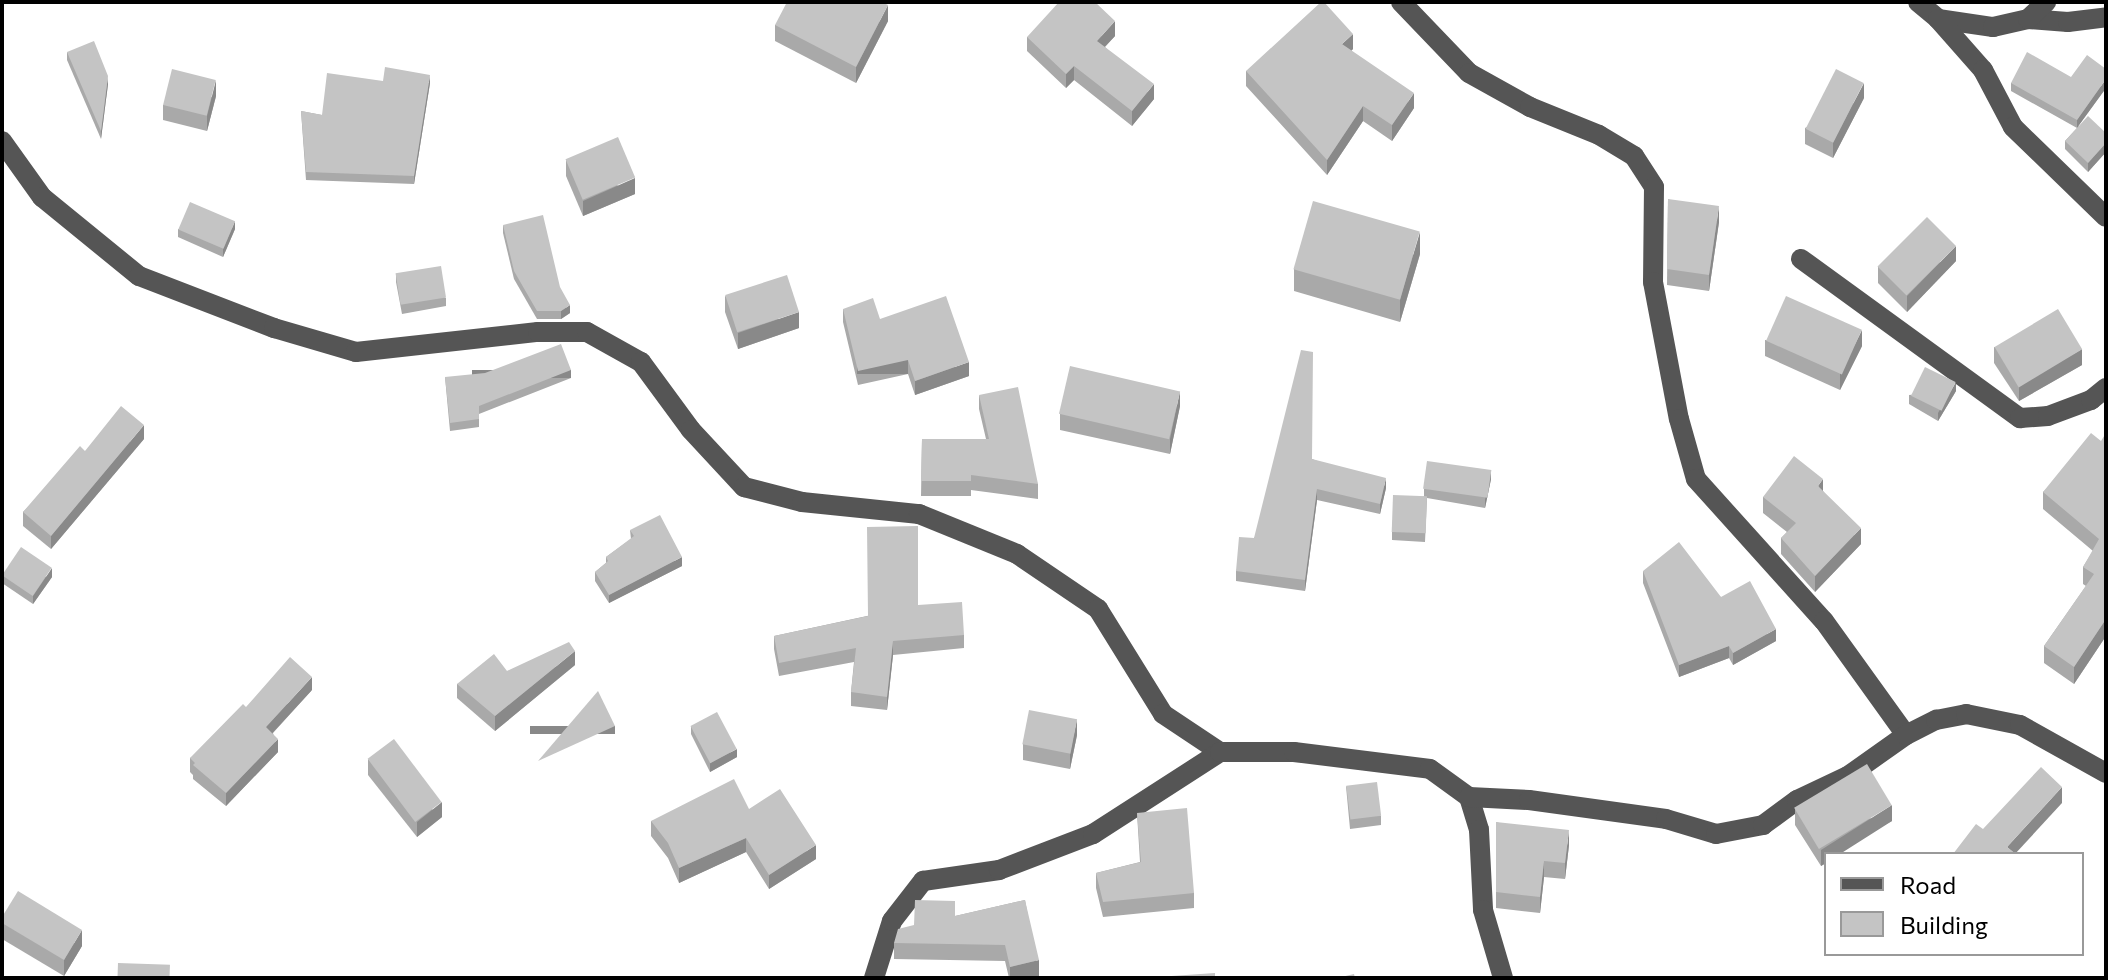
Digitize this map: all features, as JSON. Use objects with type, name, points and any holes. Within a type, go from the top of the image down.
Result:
[{"type":"street","points":[[1401,2],[1469,73],[1530,107],[1599,135],[1634,156],[1654,187],[1653,282],[1679,419],[1696,479],[1824,621],[1906,735]]},
{"type":"street","points":[[1918,2],[1938,19],[1983,70],[2013,127],[2106,217]]},
{"type":"street","points":[[2028,19],[2046,2]]},
{"type":"street","points":[[1938,19],[1993,27],[2028,19],[2068,22],[2106,17]]},
{"type":"street","points":[[2,141],[42,197],[139,276],[274,328],[356,352],[538,332],[587,332],[641,362],[691,430],[744,487],[802,502],[919,514],[1017,554],[1098,609],[1163,714],[1220,752]]},
{"type":"street","points":[[1801,259],[2020,418],[2048,416],[2091,400],[2106,388]]},
{"type":"street","points":[[874,978],[892,921],[923,881],[999,870],[1093,834],[1220,752],[1294,752],[1430,769],[1469,797],[1529,800],[1666,819],[1716,834],[1763,825],[1797,800],[1848,776],[1906,735],[1936,720],[1966,714],[2020,725],[2106,773]]},
{"type":"street","points":[[1469,797],[1479,830],[1483,910],[1503,978]]},
{"type":"building","points":[[787,2],[882,2],[888,5],[856,67],[775,25]]},
{"type":"building","points":[[1059,2],[1095,2],[1115,21],[1097,41],[1154,84],[1132,111],[1074,66],[1066,74],[1027,37]]},
{"type":"building","points":[[1321,2],[1353,34],[1342,44],[1414,93],[1392,125],[1363,106],[1327,160],[1246,71]]},
{"type":"building","points":[[94,41],[108,76],[101,131],[67,52]]},
{"type":"building","points":[[2027,52],[2071,77],[2087,55],[2106,69],[2106,79],[2077,120],[2011,83]]},
{"type":"building","points":[[385,67],[430,75],[414,176],[306,172],[301,111],[322,115],[327,73],[383,81]]},
{"type":"building","points":[[172,69],[216,80],[207,116],[163,105]]},
{"type":"building","points":[[1836,69],[1864,83],[1833,143],[1806,129]]},
{"type":"building","points":[[2088,116],[2106,133],[2106,143],[2088,163],[2065,141]]},
{"type":"building","points":[[618,137],[635,178],[583,200],[566,159]]},
{"type":"building","points":[[1668,199],[1719,206],[1709,275],[1667,269]]},
{"type":"building","points":[[1313,201],[1420,232],[1400,300],[1293,269]]},
{"type":"building","points":[[190,202],[235,221],[223,249],[178,230]]},
{"type":"building","points":[[543,215],[560,287],[570,305],[561,311],[537,311],[514,271],[503,225]]},
{"type":"building","points":[[1927,217],[1956,246],[1906,295],[1878,266]]},
{"type":"building","points":[[441,266],[446,298],[401,305],[396,273]]},
{"type":"building","points":[[787,275],[799,312],[737,332],[725,295]]},
{"type":"building","points":[[946,296],[969,362],[915,381],[908,360],[858,371],[843,309],[873,298],[880,319]]},
{"type":"building","points":[[1786,296],[1862,330],[1842,375],[1766,341]]},
{"type":"building","points":[[2058,309],[2082,349],[2019,387],[1995,347]]},
{"type":"building","points":[[561,344],[571,370],[479,406],[479,419],[450,423],[445,377],[485,373]]},
{"type":"building","points":[[1301,350],[1313,352],[1312,459],[1386,478],[1380,504],[1317,489],[1305,580],[1236,571],[1239,537],[1254,538]]},
{"type":"building","points":[[1070,366],[1180,391],[1169,439],[1059,414]]},
{"type":"building","points":[[1925,367],[1956,382],[1942,411],[1911,396]]},
{"type":"building","points":[[1018,387],[1038,484],[971,475],[971,481],[921,481],[922,439],[989,439],[979,395]]},
{"type":"building","points":[[121,406],[144,425],[51,536],[23,512],[80,446],[85,451]]},
{"type":"building","points":[[2091,433],[2101,441],[2106,433],[2106,619],[2074,667],[2044,646],[2094,574],[2083,567],[2099,539],[2043,492]]},
{"type":"building","points":[[1794,456],[1823,479],[1818,486],[1861,528],[1815,576],[1781,538],[1796,523],[1763,497]]},
{"type":"building","points":[[1427,461],[1491,470],[1487,498],[1423,489]]},
{"type":"building","points":[[1393,495],[1427,496],[1426,533],[1392,532]]},
{"type":"building","points":[[660,515],[682,557],[609,595],[595,572],[608,561],[606,557],[634,536],[630,530]]},
{"type":"building","points":[[918,526],[918,605],[962,602],[964,635],[893,641],[887,697],[851,692],[856,648],[779,663],[774,636],[868,616],[867,527]]},
{"type":"building","points":[[1679,542],[1721,597],[1750,581],[1776,629],[1733,653],[1729,646],[1679,665],[1643,571]]},
{"type":"building","points":[[21,547],[52,568],[33,596],[2,575]]},
{"type":"building","points":[[569,642],[575,651],[495,716],[457,684],[494,654],[507,671]]},
{"type":"building","points":[[290,657],[312,677],[266,727],[278,739],[226,793],[193,765],[195,763],[190,758],[243,704],[246,707]]},
{"type":"building","points":[[598,691],[615,726],[538,761]]},
{"type":"building","points":[[1029,710],[1077,719],[1070,754],[1022,744]]},
{"type":"building","points":[[717,712],[737,749],[710,763],[691,726]]},
{"type":"building","points":[[394,739],[442,802],[415,822],[368,759]]},
{"type":"building","points":[[1867,764],[1892,805],[1819,849],[1794,808]]},
{"type":"building","points":[[2041,767],[2062,787],[2007,847],[2013,852],[1955,852],[1976,824],[1983,829]]},
{"type":"building","points":[[734,779],[749,809],[780,789],[816,845],[769,875],[746,838],[679,868],[668,843],[651,821]]},
{"type":"building","points":[[1377,782],[1381,816],[1350,820],[1346,786]]},
{"type":"building","points":[[1187,808],[1194,893],[1103,902],[1096,873],[1141,862],[1137,813]]},
{"type":"building","points":[[1496,822],[1569,830],[1565,863],[1544,861],[1540,897],[1496,892]]},
{"type":"building","points":[[18,891],[82,930],[64,960],[2,923],[2,917]]},
{"type":"building","points":[[915,900],[955,901],[955,916],[1025,900],[1039,960],[1010,967],[1005,945],[894,943],[898,929],[914,925]]},
{"type":"building","points":[[118,963],[170,965],[170,978],[117,978]]},
{"type":"building","points":[[1215,973],[1215,978],[1157,978],[1157,977]]}]
